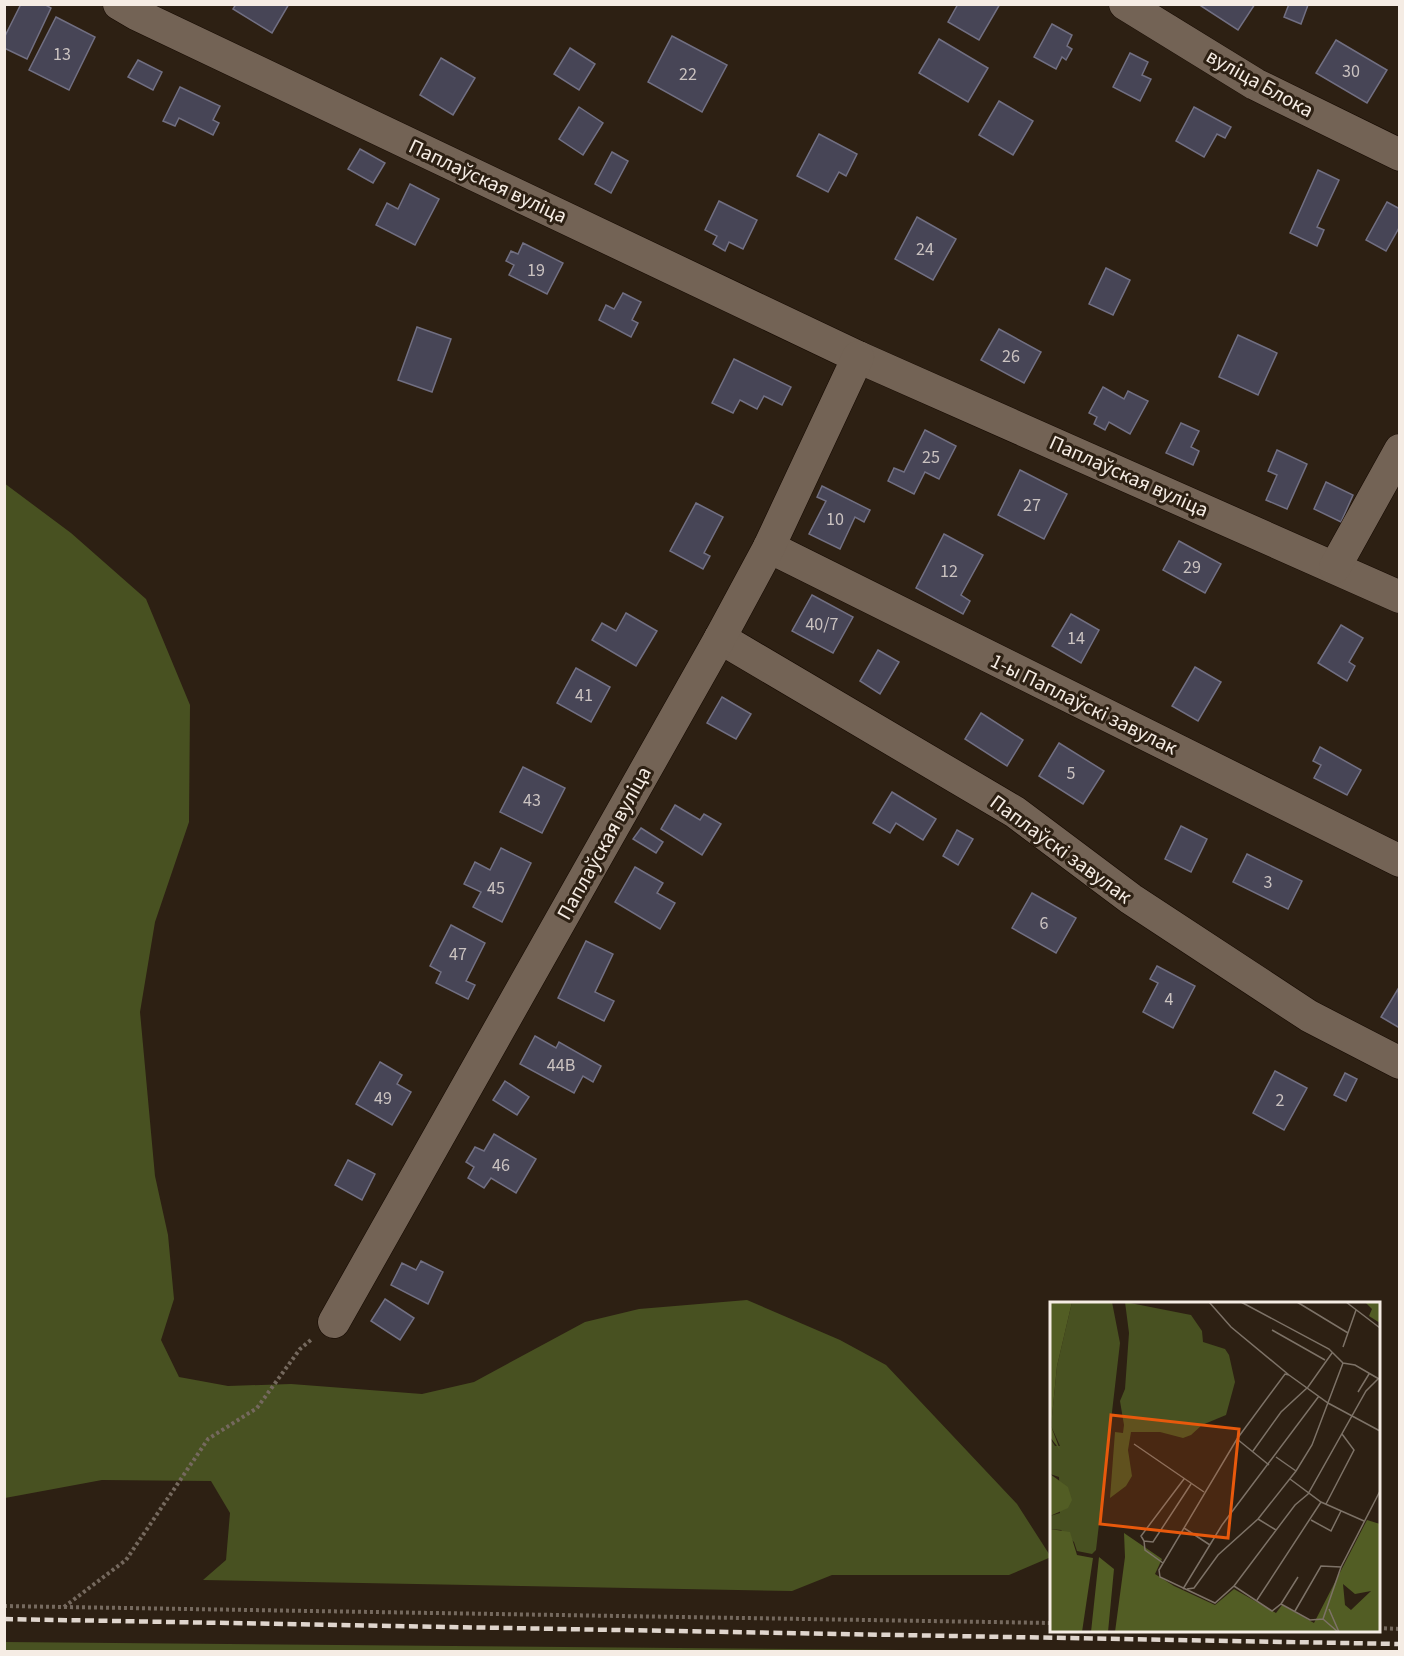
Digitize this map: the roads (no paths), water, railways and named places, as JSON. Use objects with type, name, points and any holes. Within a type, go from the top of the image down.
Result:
[{"type":"street","name":"вуліца Блока","points":[[1125,4],[1255,84],[1400,155]]},
{"type":"street","name":"Паплаўская вуліца","points":[[132,8],[858,357],[1400,597]]},
{"type":"street","name":"Паплаўская вуліца","points":[[334,1322],[720,638],[769,547],[858,357]]},
{"type":"street","points":[[1335,567],[1400,450]]},
{"type":"street","name":"1-ы Паплаўскі завулак","points":[[769,547],[1400,861]]},
{"type":"street","name":"Паплаўскі завулак","points":[[720,638],[1015,812],[1131,899],[1190,938],[1310,1016],[1400,1063]]},
{"type":"railway","points":[[4,1619],[1400,1644]]}]
